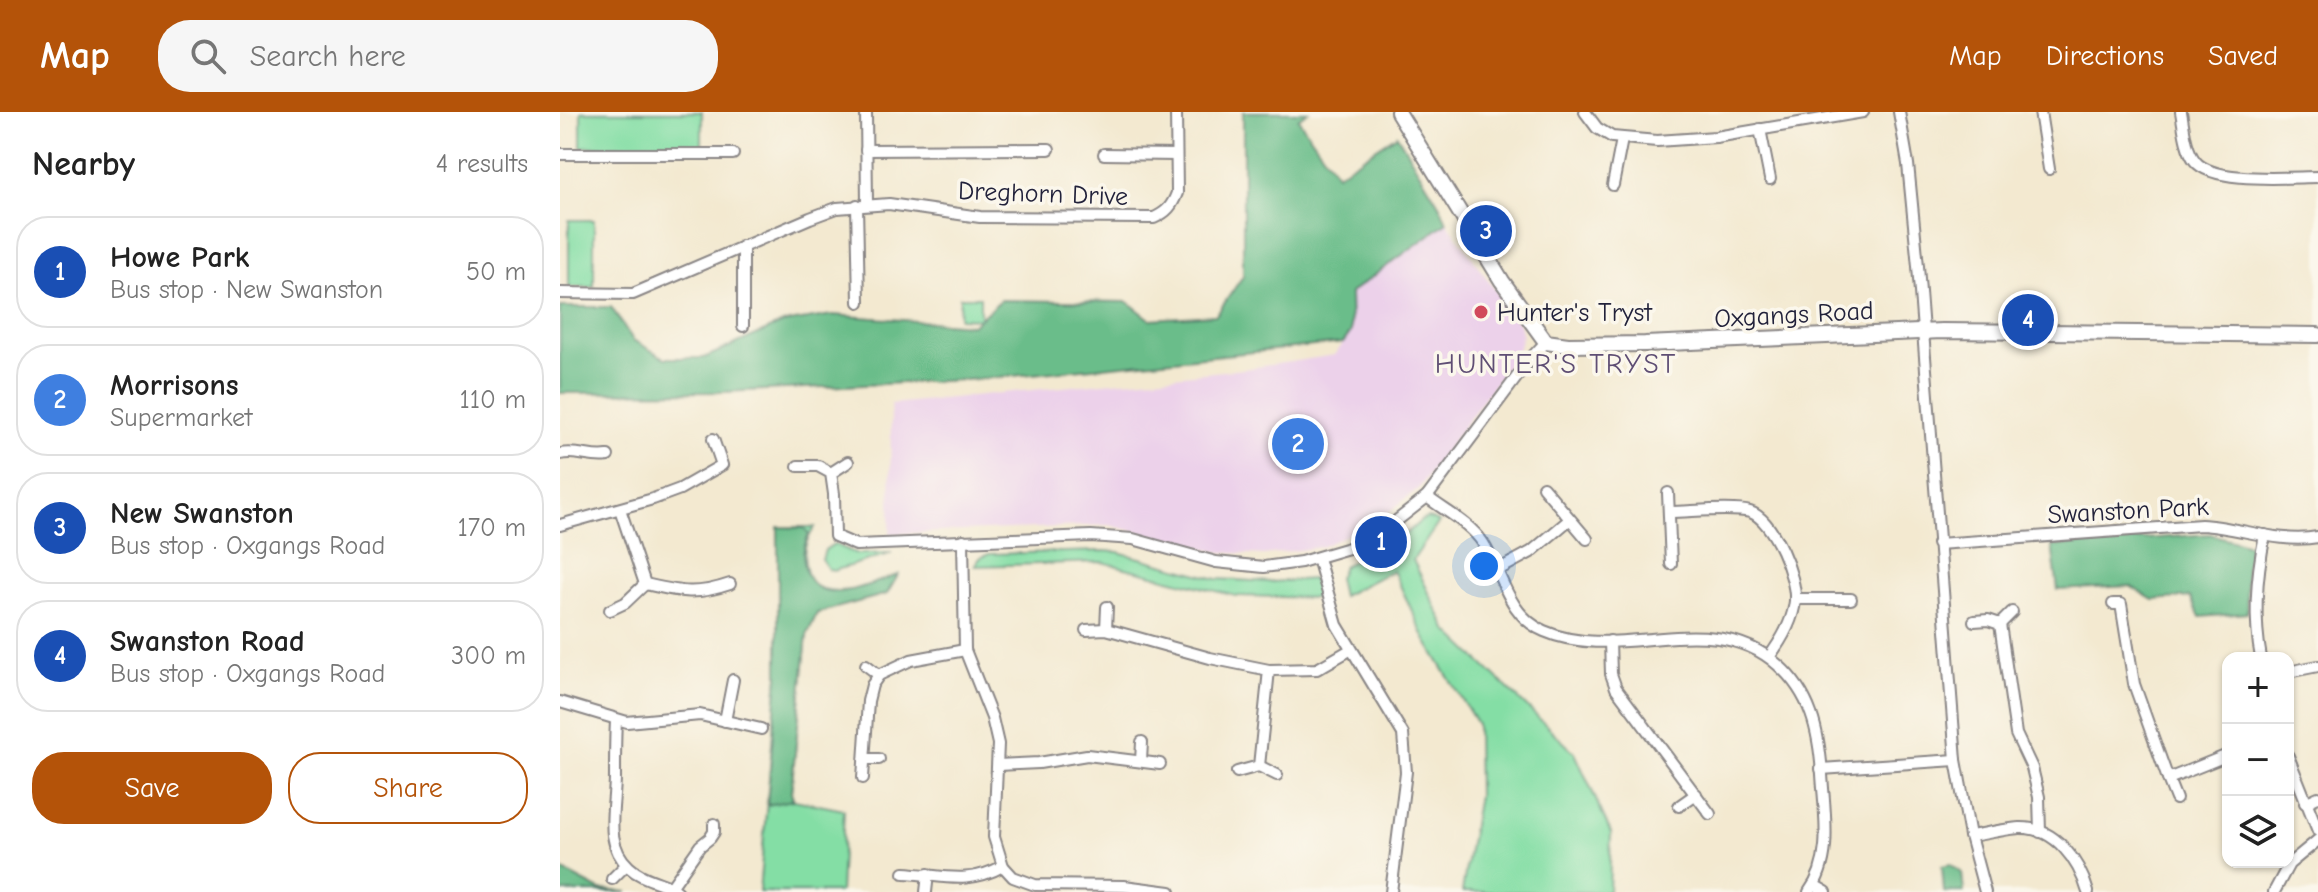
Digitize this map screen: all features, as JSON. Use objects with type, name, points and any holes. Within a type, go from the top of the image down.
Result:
[{"type":"main road","points":[[1398,112],[1502,281],[1546,342]]},
{"type":"main road","name":"Oxgangs Road","points":[[1546,342],[1568,345],[1645,344],[1923,331],[2318,335]]},
{"type":"street","points":[[859,302],[866,112]]},
{"type":"street","name":"Dreghorn Drive","points":[[560,293],[633,294],[824,213],[862,204],[889,204],[980,217],[1154,218],[1173,205],[1177,193],[1176,112]]},
{"type":"street","points":[[1585,112],[1604,133],[1622,139],[1684,141],[1863,112]]},
{"type":"street","points":[[1899,112],[1908,164],[1923,331],[1956,760],[1970,836],[1985,892]]},
{"type":"street","points":[[2040,112],[2049,169]]},
{"type":"street","points":[[2181,112],[2192,157],[2206,170],[2227,175],[2318,177]]},
{"type":"street","points":[[1760,129],[1770,179]]},
{"type":"street","points":[[1613,185],[1622,139]]},
{"type":"street","points":[[1028,149],[1028,162]]},
{"type":"street","points":[[866,150],[1049,149]]},
{"type":"street","points":[[560,154],[733,154]]},
{"type":"street","name":"Dreghorn Drive","points":[[1104,154],[1176,155]]},
{"type":"street","points":[[743,246],[743,326]]},
{"type":"street","points":[[831,473],[835,536],[864,546],[963,540],[1115,537],[1216,562],[1264,567],[1318,558],[1352,547],[1386,529],[1427,497],[1546,342]]},
{"type":"street","points":[[560,525],[680,489],[722,465],[713,439]]},
{"type":"street","points":[[560,454],[577,451],[595,458],[608,456]]},
{"type":"street","points":[[831,473],[848,462]]},
{"type":"street","points":[[798,466],[818,466],[831,473]]},
{"type":"street","points":[[1543,487],[1587,539]]},
{"type":"street","points":[[1668,493],[1671,564]]},
{"type":"street","points":[[1427,497],[1467,526],[1483,542],[1511,600],[1526,618],[1542,630],[1573,640],[1711,636],[1742,642],[1769,657],[1794,679],[1810,705],[1819,738],[1825,840],[1823,865],[1811,889],[1826,892]]},
{"type":"street","points":[[620,509],[645,584]]},
{"type":"street","points":[[1669,512],[1748,511],[1763,518],[1773,532],[1791,577],[1795,599],[1791,618],[1769,657]]},
{"type":"street","points":[[1496,571],[1531,552],[1569,520]]},
{"type":"street","name":"Swanston Park","points":[[1938,544],[2201,525],[2236,528],[2287,540],[2318,537]]},
{"type":"street","points":[[2260,652],[2255,605],[2265,535]]},
{"type":"street","points":[[963,540],[965,650],[992,718],[998,744],[994,837],[1003,866],[1013,877],[1035,885],[1124,886],[1170,892]]},
{"type":"street","points":[[1318,558],[1337,625],[1403,734],[1406,750],[1391,892]]},
{"type":"street","points":[[645,584],[691,594],[709,592],[730,584]]},
{"type":"street","points":[[610,610],[625,603],[645,584]]},
{"type":"street","points":[[1795,599],[1851,599]]},
{"type":"street","points":[[2113,604],[2121,604],[2134,684],[2176,799]]},
{"type":"street","points":[[1106,629],[1107,607]]},
{"type":"street","points":[[2000,624],[2012,612]]},
{"type":"street","points":[[1974,621],[1988,620],[2000,624]]},
{"type":"street","points":[[2000,624],[2016,734],[2032,768],[2039,797],[2040,832]]},
{"type":"street","points":[[1086,630],[1106,629],[1210,658],[1269,670],[1317,669],[1350,650]]},
{"type":"street","points":[[1610,641],[1611,674],[1616,688],[1710,814]]},
{"type":"street","points":[[863,778],[868,701],[872,685],[879,675],[911,660],[965,650]]},
{"type":"street","points":[[866,665],[879,675]]},
{"type":"street","points":[[2294,671],[2318,666]]},
{"type":"street","points":[[1259,766],[1269,670]]},
{"type":"street","points":[[725,721],[733,680]]},
{"type":"street","points":[[560,702],[616,721],[700,715],[761,729]]},
{"type":"street","points":[[616,721],[612,828],[626,865],[640,876],[675,889],[700,846],[714,832],[714,824]]},
{"type":"street","points":[[1141,761],[1142,742]]},
{"type":"street","points":[[998,765],[1039,763],[1087,755],[1160,764]]},
{"type":"street","points":[[2168,779],[2222,757]]},
{"type":"street","points":[[865,759],[879,759]]},
{"type":"street","points":[[1821,769],[1956,760]]},
{"type":"street","points":[[1237,772],[1259,766],[1277,775]]},
{"type":"street","points":[[2294,773],[2318,831]]},
{"type":"street","points":[[1679,806],[1696,794]]},
{"type":"street","points":[[2305,803],[2318,797]]},
{"type":"street","points":[[1970,836],[2023,828],[2040,832],[2059,843],[2073,857],[2088,892]]},
{"type":"street","points":[[2274,892],[2289,864],[2318,840]]},
{"type":"street","points":[[612,879],[626,865]]},
{"type":"street","points":[[904,873],[969,879],[982,877],[1003,866]]},
{"type":"street","points":[[926,892],[928,874]]},
{"type":"shaded area","points":[[1447,222],[1519,324],[1522,335],[1519,347],[1503,372],[1419,488],[1379,520],[1321,547],[1264,555],[1219,552],[1109,525],[890,534],[891,404],[1244,369],[1335,355],[1351,332],[1350,293]]},
{"type":"green space","points":[[581,112],[702,112],[702,146],[581,147]]},
{"type":"green space","points":[[1243,112],[1308,112],[1298,119],[1337,174],[1397,135],[1447,222],[1350,293],[1351,332],[1343,343],[982,379],[724,392],[560,393],[560,307],[611,307],[633,340],[665,358],[704,358],[783,323],[832,315],[972,325],[1001,300],[1128,302],[1150,319],[1216,315],[1243,276]]},
{"type":"green space","points":[[569,220],[594,220],[594,287],[569,287]]},
{"type":"green space","points":[[960,297],[980,297],[980,319],[959,318]]},
{"type":"green space","points":[[1429,518],[1439,522],[1413,560],[1447,630],[1575,753],[1611,833],[1609,892],[1462,892],[1478,795],[1477,724],[1425,639],[1393,570],[1342,596],[1338,578],[1343,566],[1399,540],[1422,520]]},
{"type":"green space","points":[[778,527],[815,527],[805,547],[804,560],[810,583],[821,588],[843,591],[898,575],[887,594],[817,613],[807,635],[791,792],[794,800],[844,810],[840,892],[759,892],[778,676]]},
{"type":"green space","points":[[778,527],[804,528],[809,535],[803,558],[806,572],[813,583],[823,590],[848,591],[898,575],[887,594],[817,613],[807,635],[791,792],[793,800],[767,805],[778,676]]},
{"type":"green space","points":[[2210,534],[2250,545],[2246,567],[2247,613],[2200,617],[2190,597],[2153,600],[2130,586],[2058,590],[2052,546]]},
{"type":"green space","points":[[834,544],[857,554],[892,553],[833,571],[822,560],[825,550]]},
{"type":"green space","points":[[1104,551],[1217,579],[1271,582],[1312,579],[1321,598],[1236,596],[1102,562],[975,566],[980,558],[989,554]]},
{"type":"green space","points":[[1950,864],[1962,873],[1964,892],[1944,892],[1942,866]]},
{"type":"green space","points":[[560,869],[600,890],[628,892],[560,892]]},
{"type":"place","name":"New Swanston","points":[[1486,231]]},
{"type":"place","name":"Hunter's Tryst","points":[[1481,312]]},
{"type":"place","name":"Swanston Road","points":[[2028,320]]},
{"type":"place","name":"Morrisons","points":[[1298,444]]},
{"type":"place","name":"Howe Park","points":[[1381,542]]},
{"type":"district","name":"HUNTER'S TRYST","points":[[1556,363]]}]
